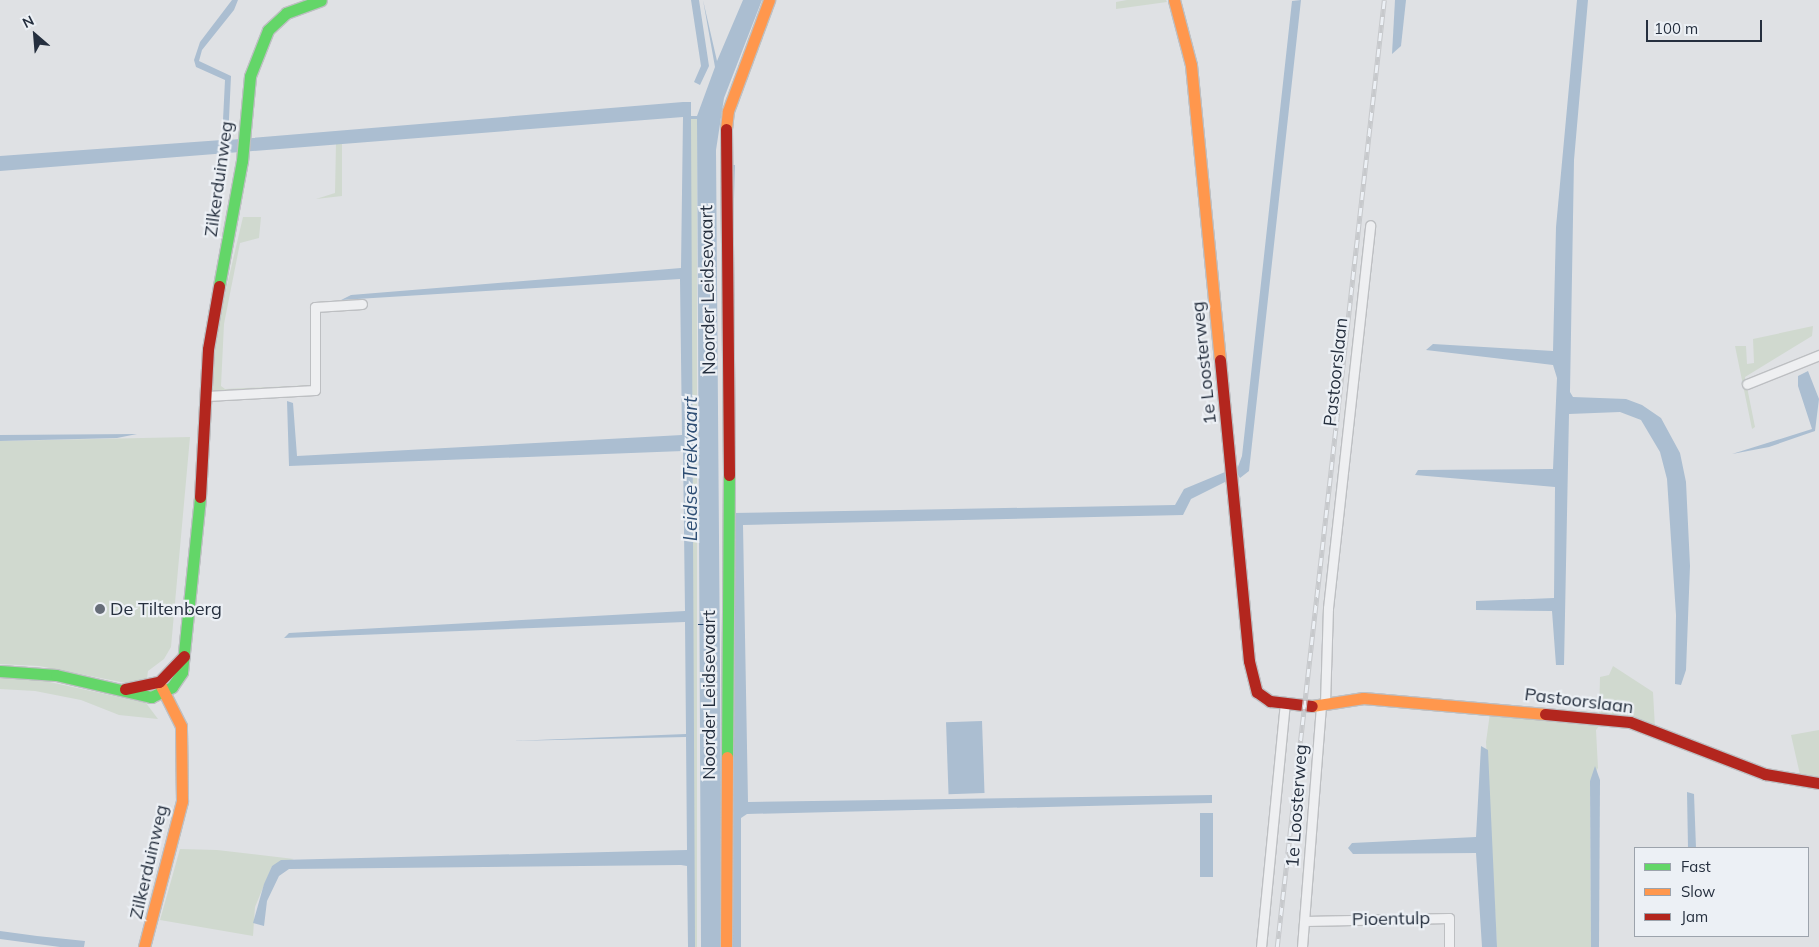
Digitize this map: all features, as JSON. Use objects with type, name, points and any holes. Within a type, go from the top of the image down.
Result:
[{"type":"street","name":"Zilkerduinweg","points":[[144,947],[168,868],[180,809],[179,723],[162,688],[182,672],[212,322],[243,153],[250,76],[261,41],[286,13],[320,0]]},
{"type":"street","name":"Noorder Leidsevaart","points":[[726,947],[724,144],[728,111],[769,0]]},
{"type":"street","name":"1e Loosterweg","points":[[1174,0],[1191,65],[1253,686],[1264,698],[1285,703],[1323,703],[1302,947]]},
{"type":"street","name":"Pastoorslaan","points":[[1370,225],[1328,608],[1323,703],[1363,698],[1630,722],[1765,774],[1819,783]]},
{"type":"street","points":[[207,396],[315,390],[316,307],[362,304]]},
{"type":"street","points":[[1747,384],[1819,355]]},
{"type":"street","points":[[0,671],[56,675],[115,689],[162,688]]},
{"type":"street","name":"1e Loosterweg","points":[[1261,947],[1285,703]]},
{"type":"street","name":"Pioentulp","points":[[1305,921],[1449,918],[1449,947]]},
{"type":"shaded area","points":[[1127,0],[1166,0],[1167,2],[1116,9],[1116,2]]},
{"type":"shaded area","points":[[691,119],[697,119],[697,947],[691,947]]},
{"type":"shaded area","points":[[336,143],[342,143],[342,196],[316,199],[335,193]]},
{"type":"shaded area","points":[[243,217],[261,217],[259,238],[240,243],[224,324],[221,386],[225,389],[314,385],[309,391],[213,391],[213,345]]},
{"type":"shaded area","points":[[1813,326],[1812,336],[1745,377],[1755,427],[1752,429],[1735,346],[1746,346],[1747,364],[1754,363],[1753,339]]},
{"type":"shaded area","points":[[190,437],[171,647],[164,659],[148,671],[147,679],[126,683],[39,666],[0,664],[0,441]]},
{"type":"shaded area","points":[[1613,666],[1653,692],[1655,728],[1599,714],[1600,677],[1609,675]]},
{"type":"shaded area","points":[[0,678],[36,679],[146,703],[158,719],[119,715],[81,700],[35,691],[0,689]]},
{"type":"shaded area","points":[[1490,713],[1602,722],[1596,730],[1598,768],[1590,781],[1591,947],[1497,947],[1486,742]]},
{"type":"shaded area","points":[[1819,730],[1819,779],[1801,779],[1791,735]]},
{"type":"shaded area","points":[[180,849],[217,850],[294,859],[272,866],[255,907],[253,936],[160,920]]},
{"type":"water","name":"Leidse Trekvaart","points":[[232,0],[238,0],[234,10],[202,50],[199,61],[231,76],[228,140],[683,102],[691,102],[691,116],[697,116],[715,67],[703,0],[717,61],[743,0],[762,0],[724,98],[716,150],[721,798],[726,797],[733,513],[1175,505],[1184,489],[1225,472],[1229,480],[1191,499],[1183,515],[743,525],[748,802],[1212,795],[1212,803],[747,814],[741,818],[741,947],[729,947],[728,812],[721,812],[721,947],[701,947],[697,119],[691,119],[695,947],[688,947],[687,866],[681,865],[289,869],[279,876],[267,901],[264,926],[253,923],[264,884],[272,866],[281,860],[687,850],[686,737],[512,741],[686,734],[685,622],[284,638],[289,633],[685,611],[683,451],[289,466],[287,401],[293,403],[297,456],[682,435],[680,279],[341,300],[351,295],[681,268],[683,117],[0,171],[0,156],[222,140],[225,80],[196,67],[194,60],[200,42]]},
{"type":"water","points":[[691,0],[699,0],[709,66],[700,85],[694,82],[701,66]]},
{"type":"water","points":[[1301,0],[1249,471],[1240,478],[1236,472],[1242,456],[1292,1]]},
{"type":"water","points":[[1395,0],[1406,0],[1401,46],[1392,54]]},
{"type":"water","points":[[1577,0],[1588,0],[1574,160],[1570,392],[1573,397],[1626,399],[1642,405],[1661,418],[1680,453],[1686,482],[1690,566],[1686,670],[1681,685],[1675,684],[1676,615],[1667,479],[1660,452],[1641,420],[1620,412],[1569,414],[1564,665],[1556,665],[1552,611],[1476,610],[1476,601],[1554,598],[1555,487],[1415,475],[1418,470],[1553,469],[1557,378],[1553,365],[1426,350],[1433,344],[1553,351],[1556,227]]},
{"type":"water","points":[[731,165],[735,165],[731,301],[730,282]]},
{"type":"water","points":[[1808,371],[1819,399],[1815,431],[1769,447],[1732,454],[1812,429],[1798,386],[1798,376]]},
{"type":"water","points":[[137,434],[117,438],[0,441],[0,435]]},
{"type":"water","points":[[982,721],[985,793],[949,794],[946,722]]},
{"type":"water","points":[[1481,746],[1488,750],[1497,947],[1482,947],[1476,853],[1353,854],[1348,848],[1352,843],[1476,837]]},
{"type":"water","points":[[1595,766],[1600,780],[1599,947],[1591,947],[1590,781]]},
{"type":"water","points":[[1687,792],[1694,794],[1696,847],[1688,847]]},
{"type":"water","points":[[1200,813],[1213,813],[1213,877],[1200,877]]},
{"type":"water","points":[[0,931],[85,941],[84,947],[60,947],[0,939]]},
{"type":"ferry route","points":[[698,624],[720,624]]},
{"type":"railway","points":[[1277,947],[1384,0]]},
{"type":"traffic: fast","points":[[219,286],[242,161],[250,76],[268,30],[286,13],[321,0]]},
{"type":"traffic: fast","points":[[727,757],[729,475]]},
{"type":"traffic: fast","points":[[0,671],[56,675],[151,697],[172,687],[182,672],[200,497]]},
{"type":"traffic: slow","points":[[726,129],[728,111],[769,0]]},
{"type":"traffic: slow","points":[[1174,0],[1191,65],[1220,360]]},
{"type":"traffic: slow","points":[[144,947],[182,801],[181,726],[159,682]]},
{"type":"traffic: slow","points":[[1312,706],[1363,698],[1545,714]]},
{"type":"traffic: slow","points":[[726,947],[727,757]]},
{"type":"traffic: jam","points":[[726,129],[729,475]]},
{"type":"traffic: jam","points":[[200,497],[208,349],[219,286]]},
{"type":"traffic: jam","points":[[1220,360],[1249,661],[1257,692],[1270,701],[1312,706]]},
{"type":"traffic: jam","points":[[125,689],[159,682],[184,656]]},
{"type":"traffic: jam","points":[[1545,714],[1630,722],[1765,774],[1819,783]]},
{"type":"place","name":"De Tiltenberg","points":[[100,609]]}]
